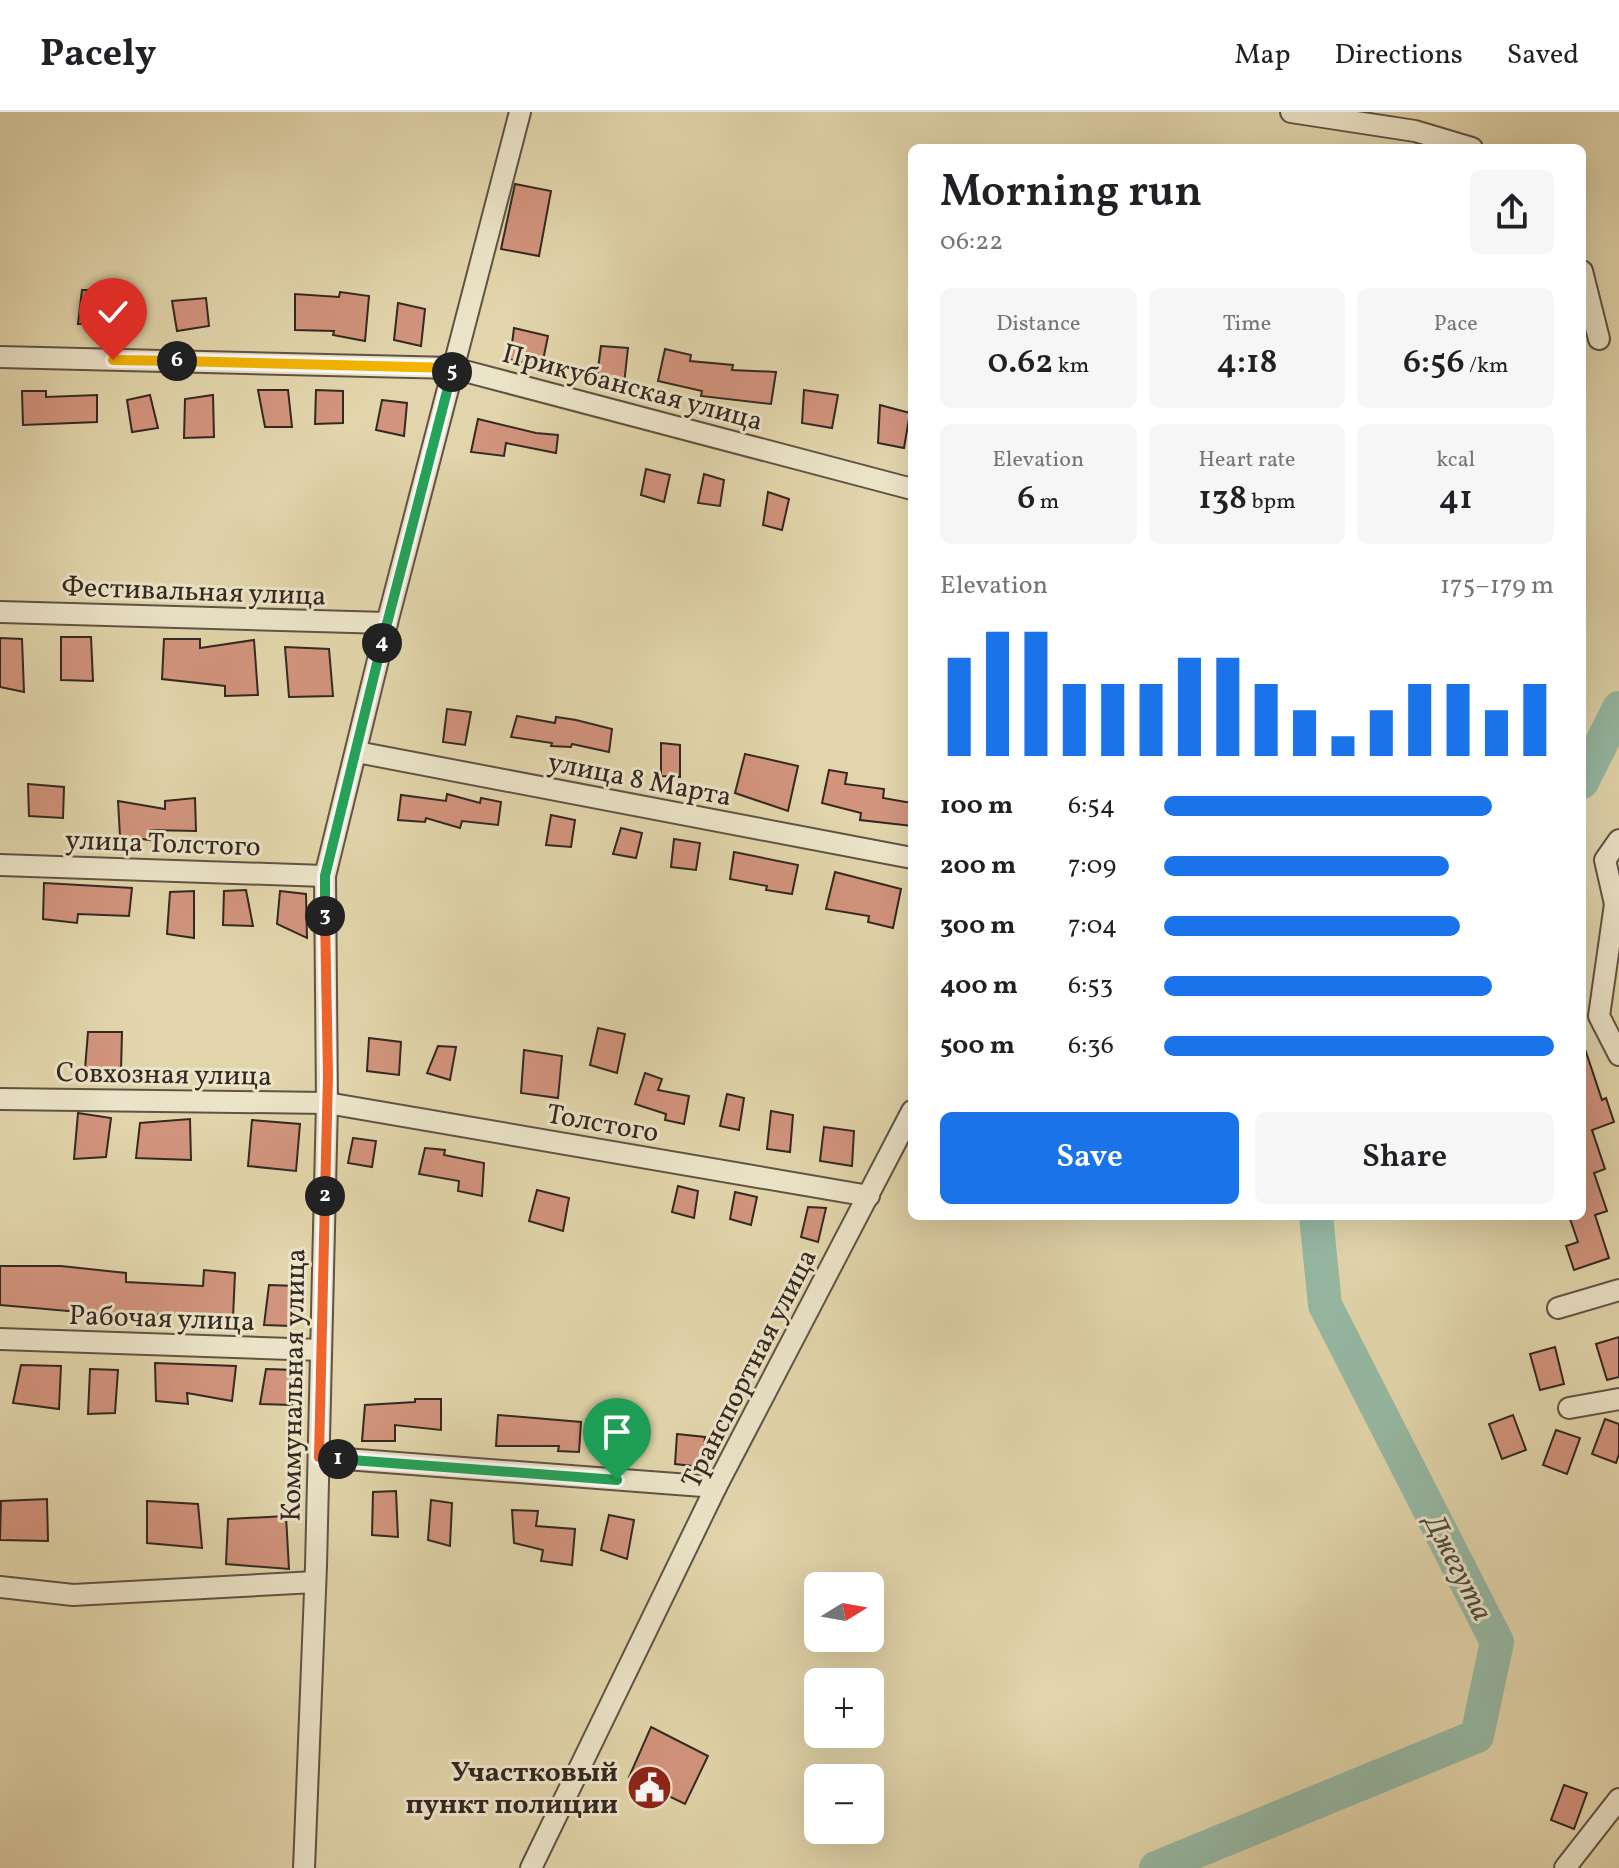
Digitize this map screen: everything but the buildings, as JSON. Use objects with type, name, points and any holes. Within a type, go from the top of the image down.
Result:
[{"type":"street","name":"Коммунальная улица","points":[[304,1868],[319,1457],[327,1103],[325,876],[387,623],[520,112]]},
{"type":"street","points":[[1291,112],[1445,144]]},
{"type":"street","points":[[1586,287],[1599,339]]},
{"type":"street","name":"Прикубанская улица","points":[[0,357],[453,368],[908,488]]},
{"type":"street","name":"Фестивальная улица","points":[[0,612],[387,623]]},
{"type":"street","name":"улица 8 Марта","points":[[357,752],[908,857]]},
{"type":"street","points":[[1619,840],[1605,860],[1617,904],[1599,1016],[1619,1055]]},
{"type":"street","name":"улица Толстого","points":[[0,865],[325,876]]},
{"type":"street","name":"Совхозная улица","points":[[0,1099],[327,1103]]},
{"type":"street","name":"Толстого","points":[[327,1103],[869,1196]]},
{"type":"street","name":"Транспортная улица","points":[[531,1868],[716,1487],[908,1119]]},
{"type":"street","points":[[1558,1308],[1619,1290]]},
{"type":"street","name":"Рабочая улица","points":[[0,1339],[321,1350]]},
{"type":"street","points":[[1569,1408],[1619,1399]]},
{"type":"street","points":[[319,1457],[716,1487]]},
{"type":"street","points":[[0,1587],[73,1595],[315,1582]]},
{"type":"street","points":[[1565,1868],[1619,1799]]},
{"type":"waterway","name":"Джегута","points":[[1586,774],[1619,708]]},
{"type":"waterway","name":"Джегута","points":[[1156,1868],[1477,1736],[1497,1642],[1325,1305],[1316,1220]]},
{"type":"place","name":"Участковый пункт полиции","points":[[649,1787]]},
{"type":"route","points":[[113,360],[453,368],[325,876],[328,1076],[319,1457],[617,1480]]}]
